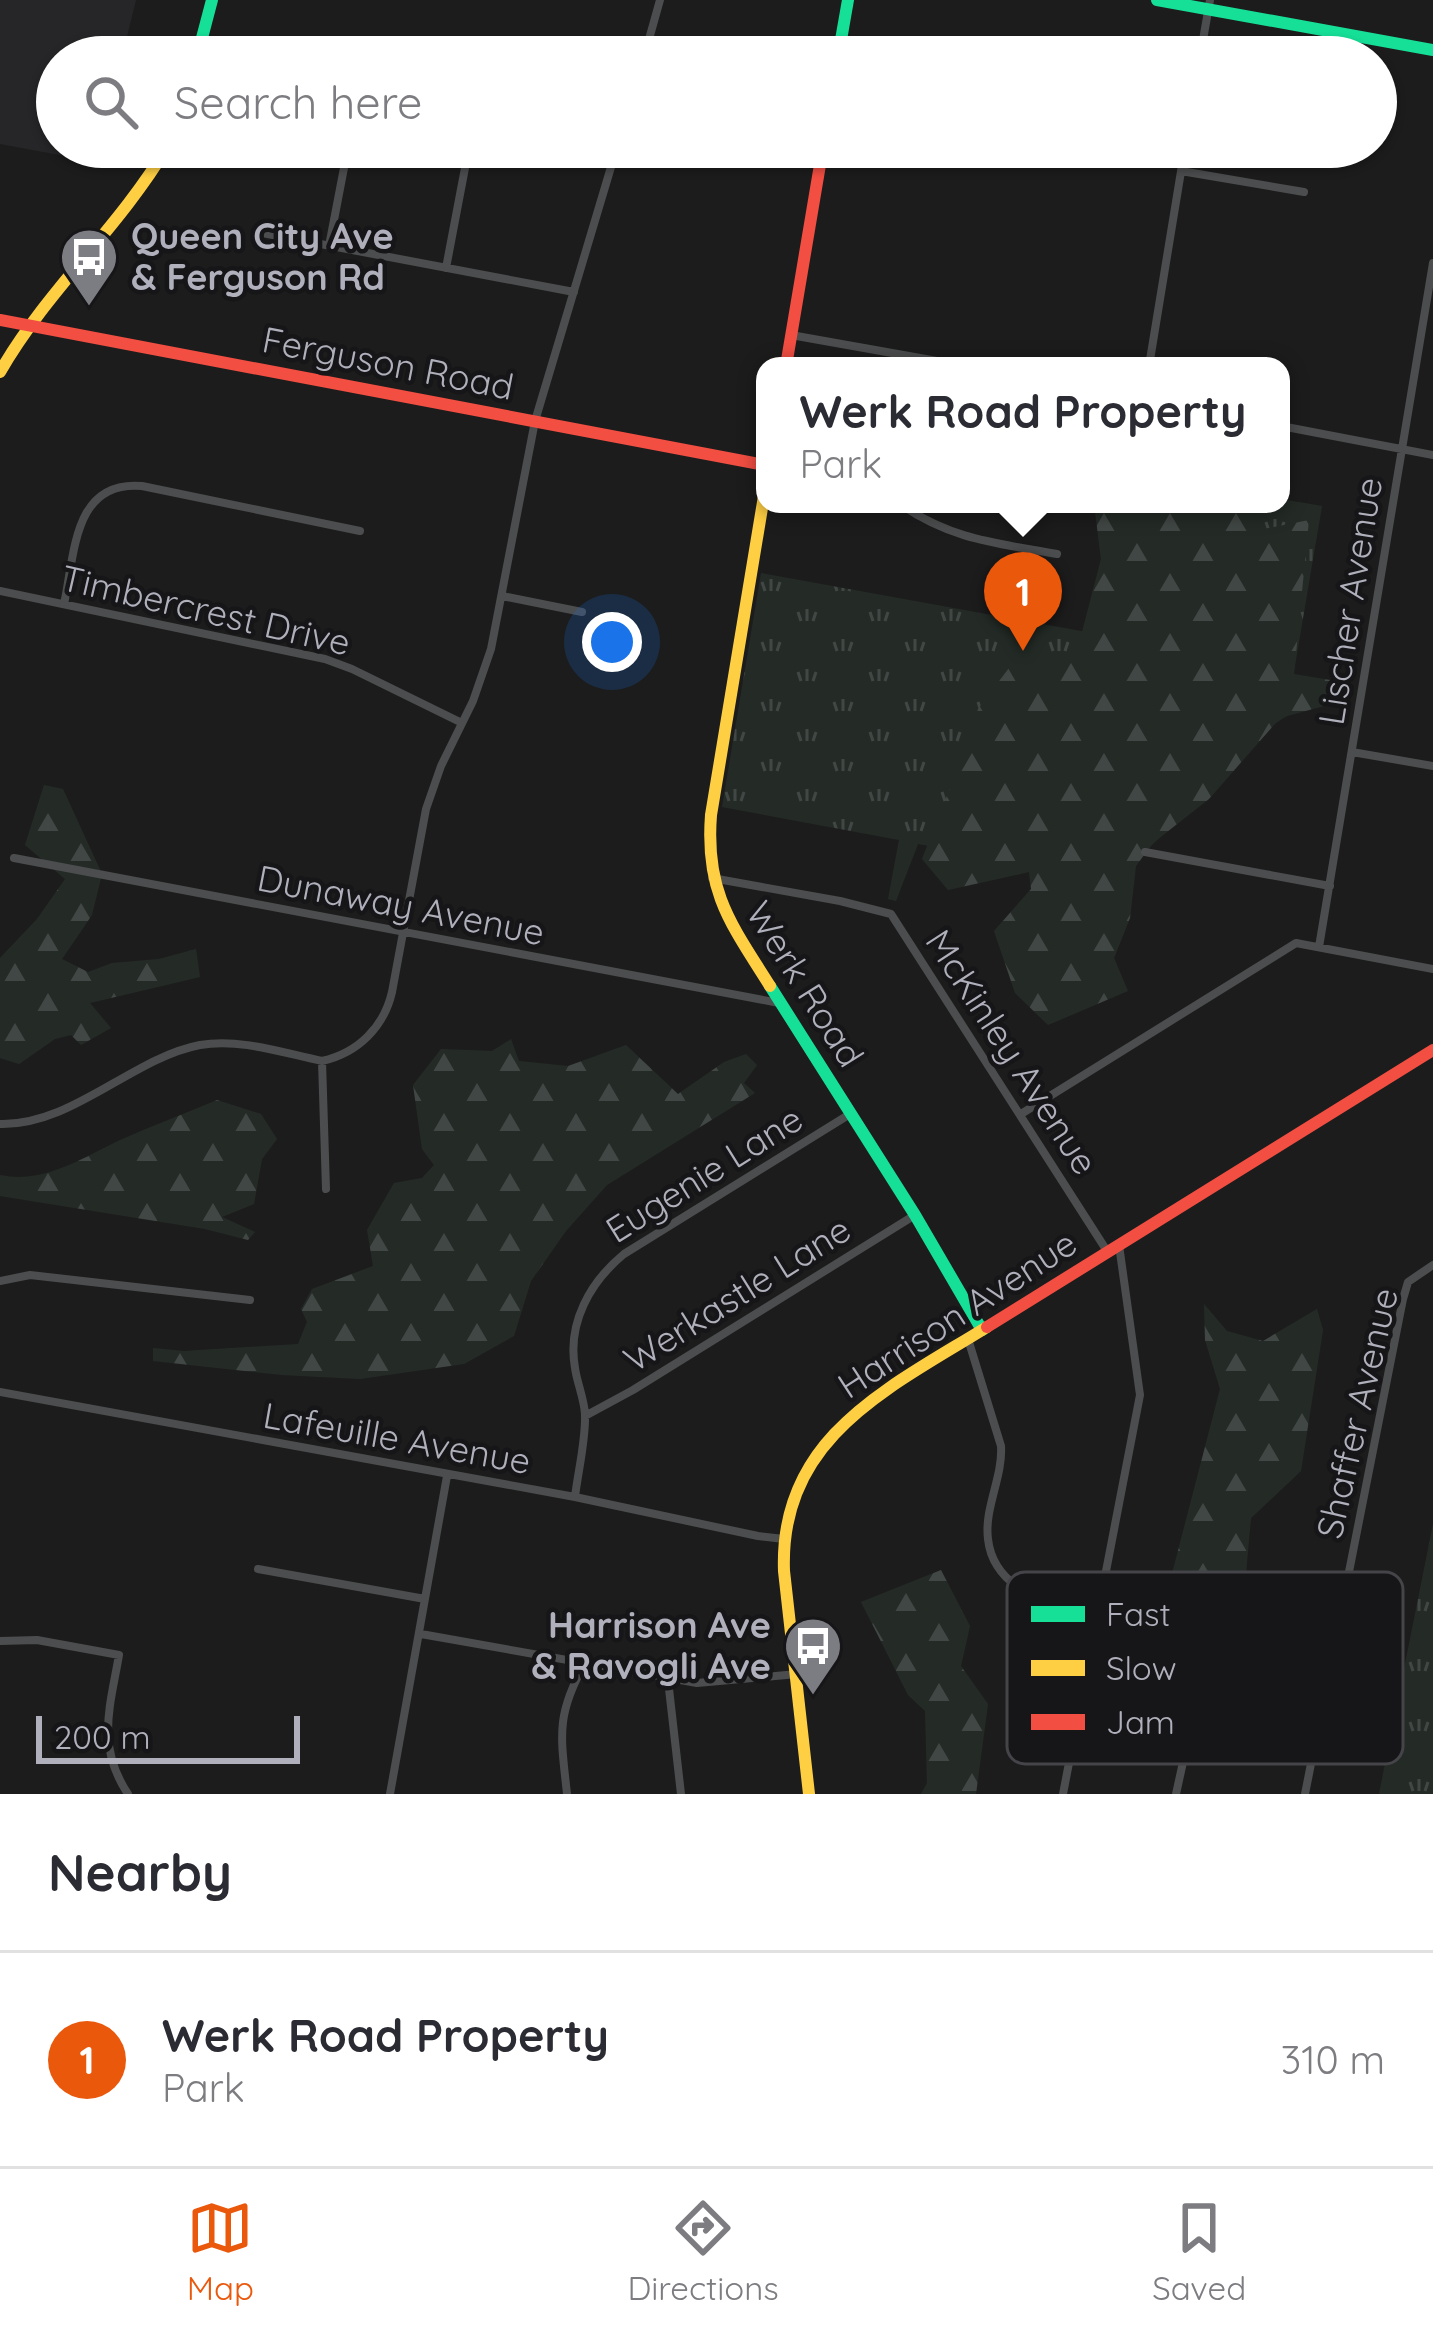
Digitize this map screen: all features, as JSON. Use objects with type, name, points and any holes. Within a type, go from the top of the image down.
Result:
[{"type":"street","points":[[203,36],[212,0]]},
{"type":"street","points":[[650,36],[660,0]]},
{"type":"street","points":[[842,36],[848,0]]},
{"type":"street","points":[[1157,0],[1209,5],[1363,36]]},
{"type":"street","points":[[1204,36],[1209,5]]},
{"type":"street","points":[[1397,43],[1433,50]]},
{"type":"street","points":[[0,372],[28,325],[153,168]]},
{"type":"street","points":[[329,246],[344,168]]},
{"type":"street","points":[[446,268],[465,168]]},
{"type":"street","points":[[0,1124],[37,1120],[163,1058],[202,1045],[241,1045],[322,1061],[334,1058],[368,1036],[384,1018],[426,808],[482,677],[536,421],[611,168]]},
{"type":"street","points":[[787,357],[819,168]]},
{"type":"street","points":[[1150,357],[1182,168]]},
{"type":"street","points":[[1181,171],[1304,192]]},
{"type":"street","points":[[257,232],[574,292]]},
{"type":"street","name":"Lischer Avenue","points":[[1319,947],[1433,263]]},
{"type":"street","name":"Ferguson Road","points":[[0,320],[756,463]]},
{"type":"street","points":[[791,335],[914,357]]},
{"type":"street","points":[[1290,428],[1433,455]]},
{"type":"street","points":[[64,604],[87,508],[117,486],[142,486],[360,531]]},
{"type":"street","name":"Werk Road","points":[[761,513],[711,814],[709,855],[714,890],[982,1330]]},
{"type":"street","points":[[913,513],[955,534],[1057,554]]},
{"type":"street","name":"Timbercrest Drive","points":[[0,591],[325,659],[462,723]]},
{"type":"street","points":[[502,596],[582,612]]},
{"type":"street","points":[[1352,752],[1433,766]]},
{"type":"street","points":[[1145,852],[1330,886]]},
{"type":"street","name":"Dunaway Avenue","points":[[14,858],[779,1003]]},
{"type":"street","name":"McKinley Avenue","points":[[712,878],[891,914],[1113,1249],[1140,1395],[1105,1572]]},
{"type":"street","points":[[1021,1114],[1296,943],[1433,969]]},
{"type":"street","name":"Harrison Avenue","points":[[809,1794],[784,1539],[800,1487],[830,1435],[866,1403],[1433,1050]]},
{"type":"street","points":[[322,1061],[326,1189]]},
{"type":"street","name":"Eugenie Lane","points":[[575,1497],[585,1415],[574,1367],[574,1336],[582,1306],[600,1276],[624,1254],[850,1114]]},
{"type":"street","name":"Werkastle Lane","points":[[585,1415],[915,1215]]},
{"type":"street","name":"Shaffer Avenue","points":[[1349,1572],[1403,1299],[1408,1282],[1433,1265]]},
{"type":"street","points":[[0,1280],[30,1275],[250,1300]]},
{"type":"street","points":[[968,1339],[1001,1446],[987,1527],[990,1552],[1007,1576]]},
{"type":"street","name":"Lafeuille Avenue","points":[[0,1392],[784,1539]]},
{"type":"street","points":[[390,1794],[448,1476]]},
{"type":"street","points":[[258,1569],[425,1599]]},
{"type":"street","points":[[421,1634],[668,1680],[714,1683],[797,1674]]},
{"type":"street","points":[[0,1642],[37,1640],[119,1655],[107,1738],[115,1773],[128,1794]]},
{"type":"street","points":[[567,1794],[562,1718],[585,1663]]},
{"type":"street","points":[[668,1680],[680,1794]]},
{"type":"street","name":"McKinley Avenue","points":[[1063,1794],[1069,1764]]},
{"type":"street","points":[[1176,1794],[1183,1764]]},
{"type":"street","name":"Shaffer Avenue","points":[[1305,1794],[1311,1764]]},
{"type":"shaded area","points":[[0,0],[136,0],[127,36],[36,36],[36,151],[0,144]]},
{"type":"green space","points":[[1290,501],[1322,506],[1289,701],[1352,678],[1351,686],[1309,701],[1270,727],[1121,881],[918,844],[896,901],[888,899],[899,840],[722,807],[761,573],[1108,636],[1128,513],[1290,513]]},
{"type":"green space","points":[[1095,513],[1247,513],[1263,529],[1309,520],[1294,674],[1330,680],[1324,706],[1280,718],[1209,799],[1153,843],[1136,866],[1130,918],[1114,958],[1128,991],[1048,1025],[1015,993],[994,931],[1031,889],[1029,872],[948,890],[922,859],[978,709],[1015,660],[1075,658],[1099,636],[1082,632],[1101,559]]},
{"type":"green space","points":[[44,785],[63,789],[102,874],[92,915],[62,959],[88,972],[112,963],[159,959],[196,949],[200,977],[90,1003],[111,1028],[81,1045],[71,1035],[55,1039],[19,1064],[0,1058],[0,958],[37,919],[65,879],[25,845]]},
{"type":"green space","points":[[511,1039],[519,1061],[568,1066],[626,1045],[678,1094],[724,1062],[746,1054],[757,1065],[744,1083],[755,1093],[607,1185],[531,1281],[514,1336],[464,1364],[360,1379],[153,1361],[153,1348],[184,1351],[298,1344],[307,1322],[301,1309],[312,1289],[373,1266],[367,1230],[394,1183],[422,1178],[434,1165],[422,1149],[413,1085],[441,1049],[492,1051]]},
{"type":"green space","points":[[217,1100],[261,1114],[277,1139],[262,1159],[254,1204],[222,1217],[255,1232],[248,1240],[0,1196],[0,1175],[31,1176],[61,1168]]},
{"type":"green space","points":[[1204,1304],[1227,1331],[1263,1341],[1317,1309],[1323,1330],[1301,1471],[1251,1518],[1246,1572],[1172,1572],[1220,1389],[1205,1340]]},
{"type":"green space","points":[[1433,1524],[1433,1794],[1379,1794],[1385,1764],[1403,1764],[1403,1674]]},
{"type":"green space","points":[[941,1570],[970,1626],[961,1666],[988,1704],[976,1794],[921,1794],[927,1783],[925,1711],[908,1695],[861,1602]]},
{"type":"traffic: fast","points":[[203,36],[212,0]]},
{"type":"traffic: fast","points":[[842,36],[848,0]]},
{"type":"traffic: fast","points":[[1157,0],[1356,36]]},
{"type":"traffic: fast","points":[[1397,43],[1433,50]]},
{"type":"traffic: fast","points":[[770,986],[982,1330]]},
{"type":"traffic: slow","points":[[0,372],[39,314],[154,168]]},
{"type":"traffic: slow","points":[[761,513],[710,842],[724,906],[770,986]]},
{"type":"traffic: slow","points":[[809,1794],[784,1571],[787,1525],[800,1485],[820,1451],[847,1422],[913,1372],[987,1327]]},
{"type":"traffic: jam","points":[[788,357],[819,168]]},
{"type":"traffic: jam","points":[[0,320],[756,463]]},
{"type":"traffic: jam","points":[[987,1327],[1433,1050]]},
{"type":"place","name":"Queen City Ave & Ferguson Rd","points":[[89,308]]},
{"type":"place","name":"Werk Road Property","points":[[1023,651]]},
{"type":"place","name":"Harrison Ave & Ravogli Ave","points":[[813,1697]]}]
